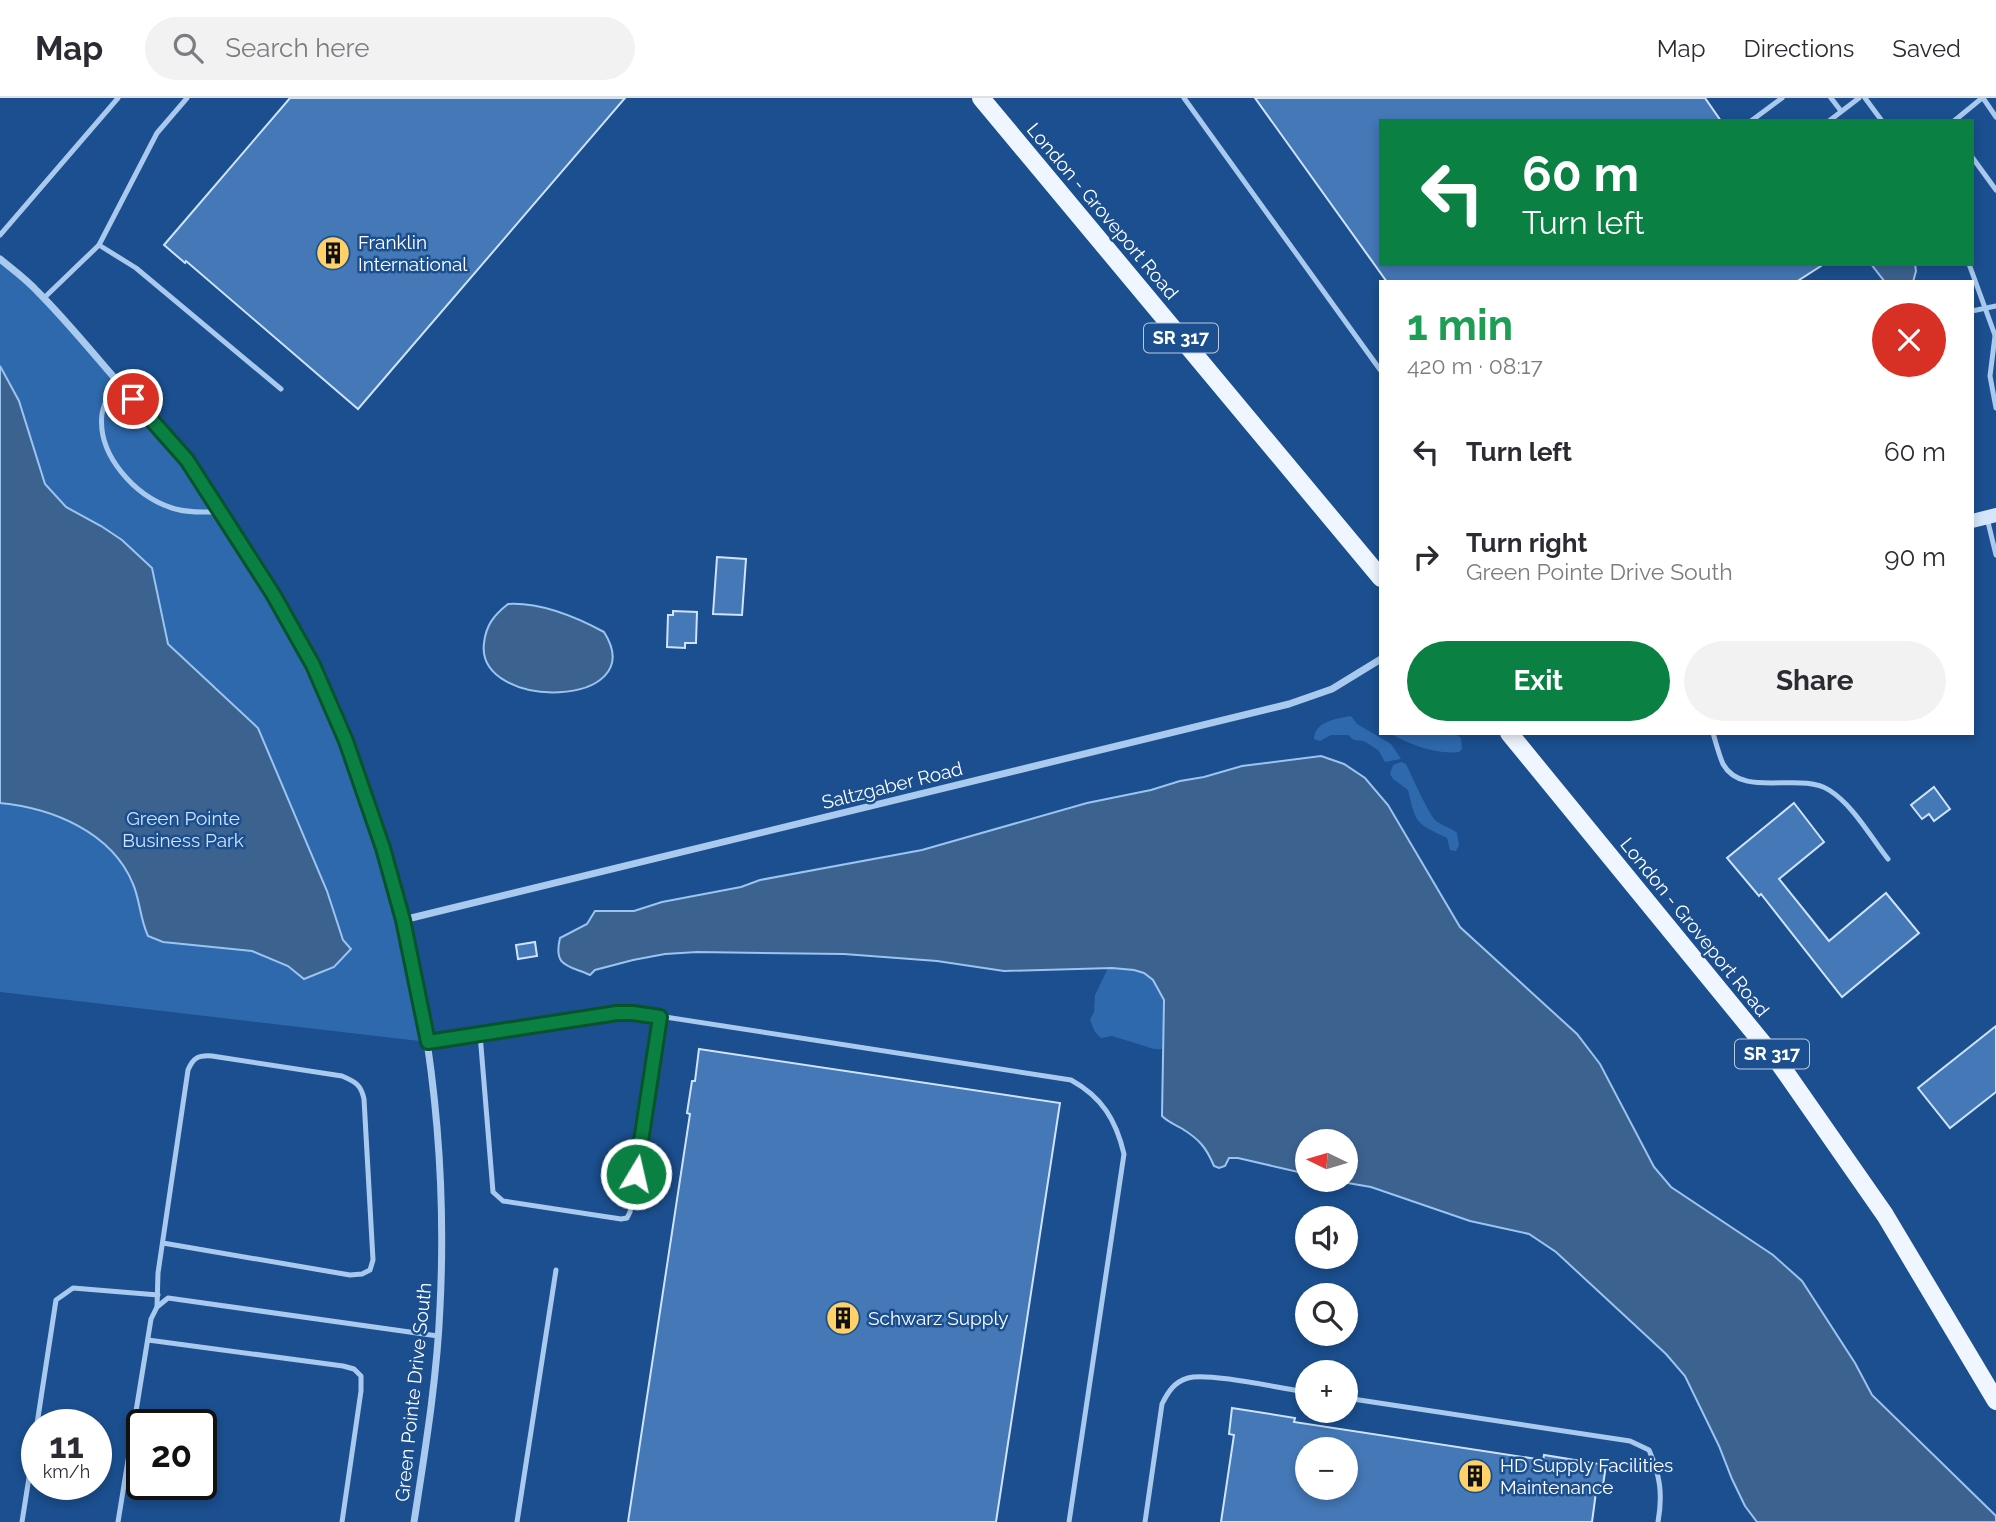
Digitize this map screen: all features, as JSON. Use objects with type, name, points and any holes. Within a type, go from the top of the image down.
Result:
[{"type":"main road","name":"London - Groveport Road","points":[[981,98],[1379,576]]},
{"type":"main road","name":"London - Groveport Road","points":[[1511,735],[1779,1063],[1885,1215],[1996,1401]]},
{"type":"street","name":"Green Pointe Drive South","points":[[0,259],[44,298],[187,460],[273,594],[313,665],[346,741],[383,848],[403,920],[428,1042],[437,1122],[441,1229],[438,1336],[414,1522]]},
{"type":"street","name":"Saltzgaber Road","points":[[403,920],[1289,704],[1332,690],[1379,660]]},
{"type":"lane","points":[[0,235],[118,98]]},
{"type":"lane","points":[[44,298],[99,245],[157,133],[187,98]]},
{"type":"lane","points":[[1184,98],[1379,367]]},
{"type":"lane","points":[[1754,119],[1782,98]]},
{"type":"lane","points":[[1832,98],[1841,111]]},
{"type":"lane","points":[[1831,119],[1859,98]]},
{"type":"lane","points":[[1866,98],[1881,119]]},
{"type":"lane","points":[[1956,119],[1982,98],[1996,117]]},
{"type":"lane","points":[[1974,160],[1996,190]]},
{"type":"lane","points":[[99,245],[136,268],[281,389]]},
{"type":"lane","points":[[1970,266],[1995,337],[1990,376],[1996,408]]},
{"type":"lane","points":[[1974,312],[1996,306]]},
{"type":"lane","points":[[115,379],[102,413],[102,432],[110,454],[122,472],[143,493],[173,508],[220,512]]},
{"type":"lane","points":[[1985,518],[1996,555]]},
{"type":"lane","points":[[1714,735],[1724,765],[1732,774],[1769,785],[1810,783],[1828,789],[1845,804],[1888,859]]},
{"type":"lane","points":[[428,1042],[617,1013],[633,1013],[1071,1080],[1097,1097],[1111,1115],[1124,1154],[1069,1522]]},
{"type":"lane","points":[[480,1034],[493,1192],[503,1200],[621,1219],[627,1218],[630,1212],[660,1017]]},
{"type":"lane","points":[[158,1307],[163,1243],[188,1070],[192,1060],[200,1055],[212,1056],[342,1076],[362,1088],[373,1260],[370,1270],[350,1275],[163,1243]]},
{"type":"lane","points":[[517,1522],[556,1270]]},
{"type":"lane","points":[[40,1409],[56,1300],[73,1288],[158,1295]]},
{"type":"lane","points":[[118,1522],[151,1319],[158,1307],[168,1298],[438,1336]]},
{"type":"lane","points":[[148,1340],[354,1369],[361,1376],[361,1391],[342,1522]]},
{"type":"lane","points":[[1144,1522],[1162,1404],[1170,1387],[1188,1378],[1210,1378],[1295,1390]]},
{"type":"lane","points":[[1358,1400],[1630,1441],[1649,1450],[1659,1472],[1661,1506],[1658,1522]]},
{"type":"lane","points":[[22,1522],[25,1500]]},
{"type":"green space","name":"Green Pointe Business Park","points":[[0,259],[37,290],[187,460],[313,665],[346,741],[383,848],[428,1042],[0,992]]},
{"type":"green space","points":[[1351,716],[1357,724],[1391,744],[1401,759],[1385,762],[1379,751],[1348,735],[1331,735],[1320,741],[1314,739],[1315,733],[1322,725]]},
{"type":"green space","points":[[1393,735],[1457,735],[1461,738],[1462,749],[1459,752],[1450,752],[1414,745]]},
{"type":"green space","points":[[1401,762],[1406,764],[1433,818],[1457,833],[1459,845],[1456,851],[1450,850],[1447,838],[1418,821],[1408,790],[1390,774],[1393,765]]},
{"type":"green space","points":[[1108,968],[1143,973],[1160,989],[1164,1015],[1162,1049],[1112,1036],[1101,1038],[1095,1032],[1090,1020],[1094,1012],[1095,995]]},
{"type":"shaded area","points":[[1873,266],[1915,266],[1914,280],[1883,280]]},
{"type":"shaded area","points":[[0,366],[19,401],[45,484],[66,507],[122,540],[152,568],[168,644],[258,728],[327,891],[343,940],[351,949],[334,967],[304,979],[288,966],[252,951],[163,942],[148,936],[133,884],[111,850],[78,826],[59,817],[40,810],[0,803]]},
{"type":"shaded area","points":[[508,604],[533,605],[558,612],[604,632],[613,657],[605,676],[585,688],[559,692],[531,690],[506,681],[489,665],[484,643],[492,621]]},
{"type":"shaded area","points":[[1321,756],[1344,764],[1365,778],[1388,805],[1460,927],[1577,1034],[1600,1064],[1654,1167],[1671,1187],[1773,1255],[1802,1281],[1855,1363],[1872,1395],[1996,1516],[1996,1522],[1757,1522],[1745,1506],[1685,1376],[1666,1354],[1556,1252],[1529,1234],[1470,1221],[1358,1185],[1358,1129],[1295,1129],[1295,1171],[1238,1158],[1229,1158],[1225,1166],[1219,1168],[1214,1166],[1197,1140],[1162,1116],[1164,1000],[1153,980],[1144,973],[1112,968],[1004,971],[937,961],[844,954],[697,952],[633,960],[595,970],[590,975],[564,964],[559,955],[560,938],[587,924],[595,911],[634,911],[662,902],[741,887],[760,880],[922,850],[1087,803],[1151,790],[1242,766]]},
{"type":"building","name":"Franklin International","points":[[290,98],[625,98],[358,409],[164,245]]},
{"type":"building","points":[[1255,98],[1705,98],[1720,119],[1379,119],[1379,266],[1821,266],[1799,280],[1386,280]]},
{"type":"building","points":[[717,557],[746,559],[742,615],[713,614]]},
{"type":"building","points":[[673,611],[697,612],[696,643],[685,643],[685,648],[667,647],[668,615],[673,615]]},
{"type":"building","points":[[1934,787],[1950,809],[1934,821],[1929,814],[1922,819],[1911,805]]},
{"type":"building","points":[[1794,803],[1824,842],[1779,879],[1829,941],[1886,893],[1919,933],[1842,997],[1761,894],[1759,896],[1727,858]]},
{"type":"building","points":[[535,942],[537,956],[518,959],[516,945]]},
{"type":"building","points":[[1996,1026],[1996,1092],[1950,1128],[1918,1088]]},
{"type":"building","name":"Schwarz Supply","points":[[699,1049],[1060,1103],[996,1522],[628,1522],[690,1114],[687,1113]]},
{"type":"building","name":"HD Supply Facilities Maintenance","points":[[1232,1408],[1295,1418],[1295,1423],[1543,1460],[1544,1455],[1606,1465],[1602,1492],[1596,1492],[1592,1522],[1221,1522],[1234,1435],[1229,1434]]},
{"type":"place","name":"Franklin International","points":[[333,253]]},
{"type":"place","name":"Schwarz Supply","points":[[843,1318]]},
{"type":"place","name":"HD Supply Facilities Maintenance","points":[[1475,1476]]},
{"type":"route","points":[[133,399],[187,460],[273,594],[313,665],[346,741],[383,848],[403,920],[428,1042],[617,1013],[660,1017],[636,1174]]}]
